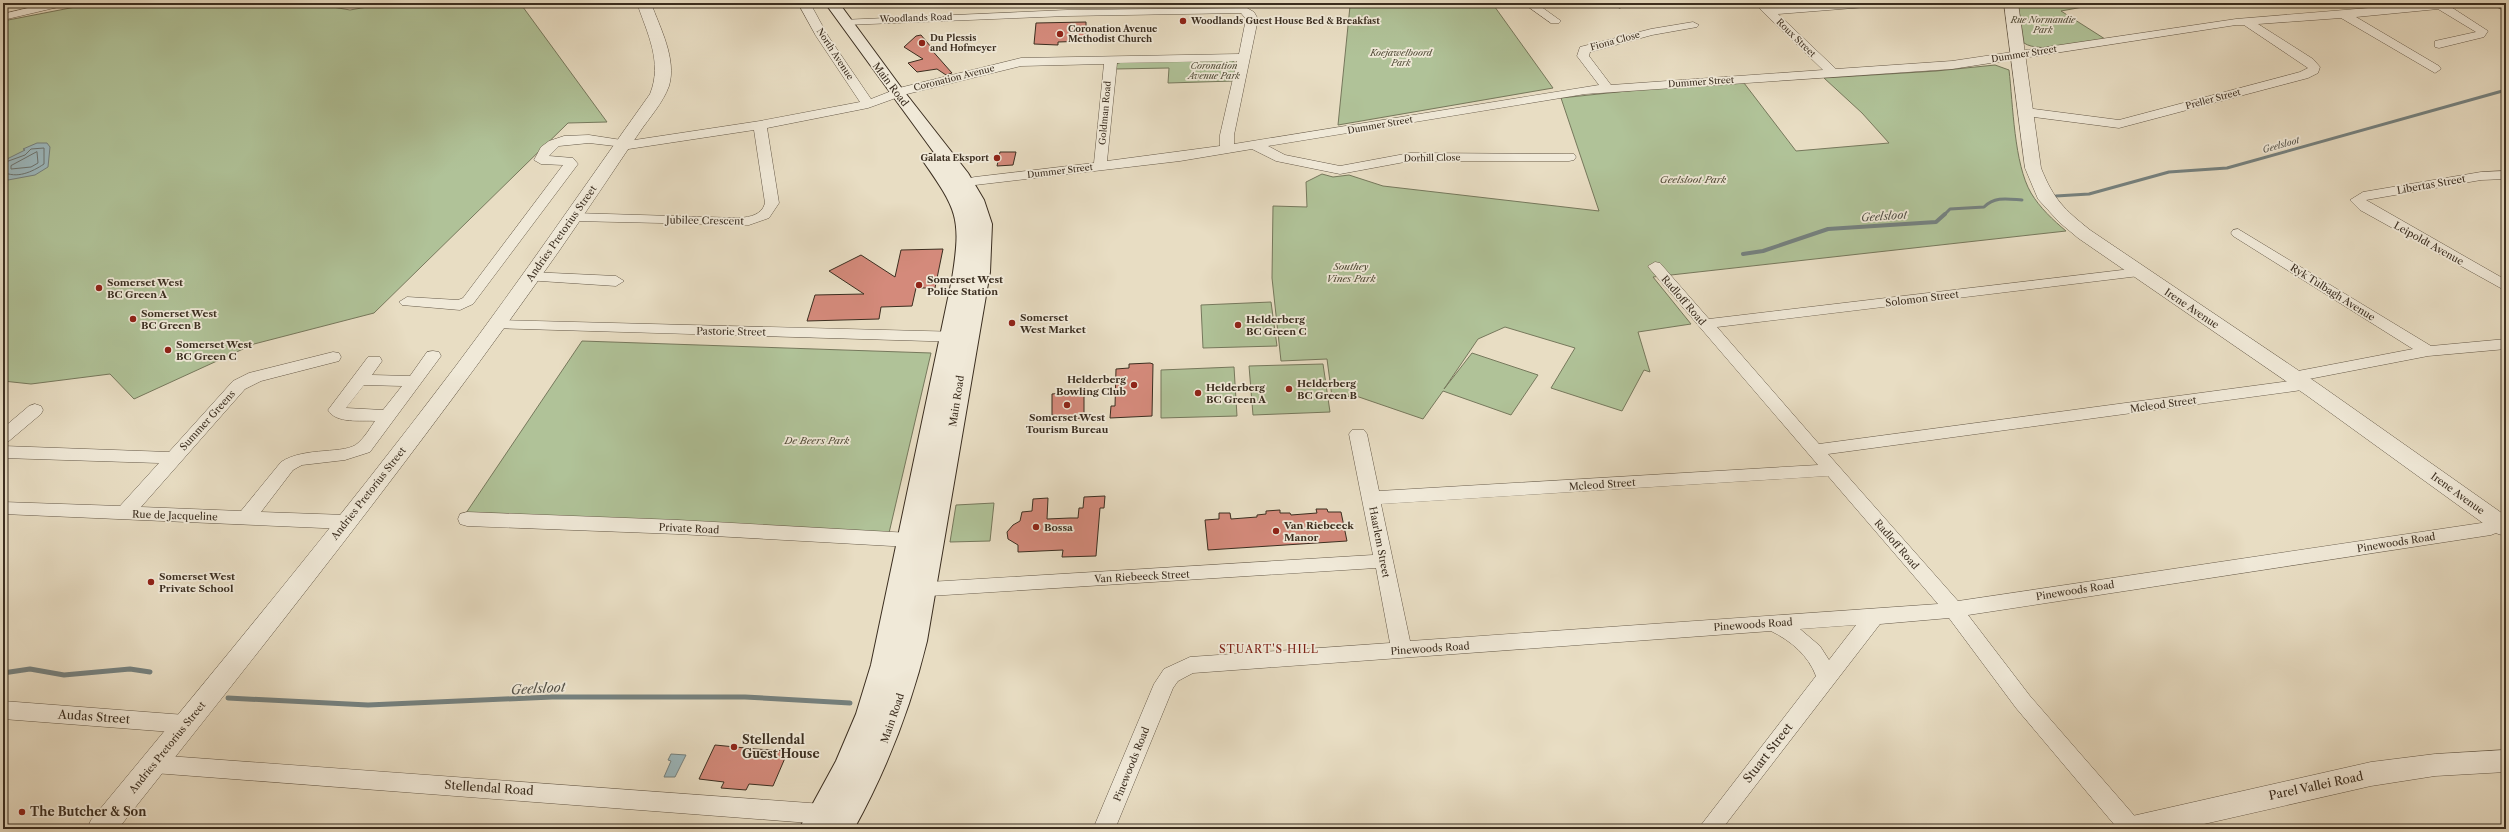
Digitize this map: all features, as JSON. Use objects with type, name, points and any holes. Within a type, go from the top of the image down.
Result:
[{"type":"main road","name":"Main Road","points":[[820,3],[859,61],[892,95]]},
{"type":"main road","name":"Main Road","points":[[825,824],[860,743],[912,590],[959,337],[962,279],[967,232],[958,185],[892,95],[832,3]]},
{"type":"main road","name":"Main Road","points":[[912,590],[910,540],[959,337]]},
{"type":"street","points":[[3,17],[63,3]]},
{"type":"street","name":"Andries Pretorius Street","points":[[101,829],[346,522],[574,217],[621,146],[658,94],[665,76],[662,59],[644,3]]},
{"type":"street","name":"North Avenue","points":[[804,3],[822,36],[868,104]]},
{"type":"street","points":[[1127,12],[1156,3]]},
{"type":"street","points":[[1529,3],[1555,21]]},
{"type":"street","points":[[1765,7],[1879,3]]},
{"type":"street","name":"Irene Avenue","points":[[2011,3],[2034,168],[2044,195],[2065,218],[2084,234],[2299,381],[2503,526]]},
{"type":"street","points":[[2388,3],[2400,10]]},
{"type":"street","name":"Dummer Street","points":[[958,185],[1228,149],[1554,95],[1607,88],[1952,65],[2246,21],[2400,10],[2456,3]]},
{"type":"street","points":[[2496,3],[2506,8]]},
{"type":"street","points":[[2439,44],[2480,35],[2482,31],[2440,5]]},
{"type":"street","name":"Woodlands Road","points":[[845,22],[1074,8],[1127,12],[1166,7],[1246,9]]},
{"type":"street","name":"Roux Street","points":[[1765,7],[1832,72]]},
{"type":"street","points":[[1228,149],[1227,135],[1252,19],[1246,9]]},
{"type":"street","points":[[2343,14],[2435,69]]},
{"type":"street","name":"Preller Street","points":[[2026,112],[2119,124],[2304,75],[2314,70],[2314,67],[2308,62],[2246,21]]},
{"type":"street","name":"Fiona Close","points":[[1607,88],[1583,56],[1584,50],[1651,32],[1693,25]]},
{"type":"street","name":"Coronation Avenue","points":[[407,302],[460,305],[468,301],[571,164],[568,161],[542,160],[557,143],[621,146],[760,125],[868,104],[892,95],[1021,62],[1245,57]]},
{"type":"street","name":"Goldman Road","points":[[1100,166],[1111,59]]},
{"type":"street","name":"Jubilee Crescent","points":[[574,217],[739,222],[761,218],[770,210],[772,202],[760,125]]},
{"type":"street","name":"Dorhill Close","points":[[1254,145],[1281,158],[1340,170],[1410,157],[1569,157]]},
{"type":"street","points":[[2500,175],[2506,183]]},
{"type":"street","name":"Libertas Street","points":[[2357,197],[2500,175]]},
{"type":"street","name":"Leipoldt Avenue","points":[[2357,197],[2356,200],[2365,207],[2506,286]]},
{"type":"street","name":"Ryk Tulbagh Avenue","points":[[2238,233],[2428,351]]},
{"type":"street","name":"Radloff Road","points":[[1655,266],[1953,609],[2023,702],[2130,828]]},
{"type":"street","name":"Solomon Street","points":[[1705,324],[2139,272]]},
{"type":"street","points":[[530,277],[616,281]]},
{"type":"street","name":"Pastorie Street","points":[[494,326],[959,337]]},
{"type":"street","name":"Mcleod Street","points":[[1815,450],[2295,386],[2304,375],[2428,351],[2506,344]]},
{"type":"street","points":[[246,518],[291,463],[307,458],[344,456],[355,453],[364,448],[390,416],[433,356]]},
{"type":"street","name":"Summer Greens","points":[[125,513],[244,382],[292,366],[333,357]]},
{"type":"street","points":[[374,361],[336,408],[337,412],[344,414],[390,416]]},
{"type":"street","points":[[359,380],[415,381]]},
{"type":"street","points":[[3,438],[35,410]]},
{"type":"street","name":"Haarlem Street","points":[[1358,434],[1402,650]]},
{"type":"street","name":"Summer Greens","points":[[3,452],[174,458]]},
{"type":"street","name":"Mcleod Street","points":[[1371,498],[1832,470]]},
{"type":"street","name":"Rue de Jacqueline","points":[[3,508],[346,522]]},
{"type":"street","name":"Private Road","points":[[467,520],[678,527],[910,540]]},
{"type":"street","name":"Pinewoods Road","points":[[1104,829],[1164,684],[1177,671],[1190,665],[1953,609],[2503,526]]},
{"type":"street","name":"Van Riebeeck Street","points":[[912,590],[1384,562]]},
{"type":"street","name":"Stuart Street","points":[[1709,829],[1874,616]]},
{"type":"street","points":[[1772,623],[1792,633],[1809,646],[1821,662],[1827,678]]},
{"type":"street","name":"Audas Street","points":[[3,710],[185,724]]},
{"type":"street","name":"Parel Vallei Road","points":[[2130,828],[2371,774],[2435,765],[2506,761]]},
{"type":"street","name":"Stellendal Road","points":[[154,764],[825,824]]},
{"type":"green space","points":[[96,3],[307,3],[308,6],[327,6],[350,10],[390,3],[520,3],[607,122],[568,123],[374,313],[254,344],[134,399],[110,374],[31,384],[3,381],[3,21]]},
{"type":"green space","name":"Koejawelboord Park","points":[[1364,3],[1492,3],[1553,88],[1338,125],[1350,6]]},
{"type":"green space","name":"Rue Normandie Park","points":[[2018,3],[2105,3],[2061,11],[2105,39],[2063,46],[2031,46],[2024,43]]},
{"type":"green space","name":"Coronation Avenue Park","points":[[1231,60],[1237,64],[1234,81],[1168,83],[1169,68],[1115,69],[1116,64],[1122,62]]},
{"type":"green space","points":[[1995,65],[2009,70],[2015,133],[2025,181],[2038,204],[2066,231],[1653,277],[1691,324],[1638,332],[1650,372],[1644,370],[1622,411],[1551,388],[1575,348],[1505,327],[1478,339],[1444,389],[1472,353],[1538,375],[1511,415],[1443,391],[1423,419],[1356,396],[1332,397],[1327,359],[1281,361],[1272,278],[1273,206],[1307,207],[1306,182],[1322,174],[1333,177],[1349,175],[1383,186],[1599,211],[1561,98],[1646,89],[1744,83],[1796,151],[1889,143],[1862,113],[1824,78],[1936,71]]},
{"type":"green space","name":"Helderberg BC Green C","points":[[1271,302],[1277,346],[1203,348],[1201,305]]},
{"type":"green space","name":"De Beers Park","points":[[582,341],[931,353],[889,533],[464,516]]},
{"type":"green space","name":"Helderberg BC Green B","points":[[1323,364],[1330,412],[1253,415],[1249,366]]},
{"type":"green space","name":"Helderberg BC Green A","points":[[1234,367],[1237,416],[1161,418],[1161,370]]},
{"type":"green space","points":[[994,503],[990,541],[950,542],[956,505]]},
{"type":"water","points":[[37,143],[47,143],[50,147],[48,167],[35,175],[8,180],[3,172],[3,161],[25,150],[23,149]]},
{"type":"water","points":[[671,754],[686,755],[675,777],[664,777],[671,761],[668,760]]},
{"type":"building","name":"Coronation Avenue Methodist Church","points":[[1086,22],[1086,41],[1058,42],[1058,45],[1034,44],[1036,23]]},
{"type":"building","points":[[921,35],[931,47],[929,47],[952,73],[946,75],[937,69],[917,72],[908,63],[923,59],[904,47],[916,36]]},
{"type":"building","points":[[1000,152],[1016,152],[1013,165],[997,166]]},
{"type":"building","name":"Somerset West Police Station","points":[[943,249],[935,288],[916,288],[912,306],[881,307],[879,319],[807,321],[815,295],[864,294],[829,271],[861,255],[895,277],[901,250]]},
{"type":"building","name":"Helderberg Bowling Club","points":[[1129,364],[1153,364],[1152,416],[1110,418],[1111,406],[1115,406],[1116,369],[1129,368]]},
{"type":"building","name":"Somerset West Tourism Bureau","points":[[1084,391],[1084,418],[1058,419],[1058,416],[1052,415],[1052,394]]},
{"type":"building","name":"Bossa","points":[[1105,496],[1104,508],[1100,508],[1096,556],[1062,557],[1063,550],[1018,552],[1018,545],[1008,539],[1007,532],[1013,525],[1020,521],[1022,512],[1032,511],[1033,499],[1048,498],[1047,519],[1078,518],[1079,508],[1083,508],[1084,497]]},
{"type":"building","name":"Van Riebeeck Manor","points":[[1316,509],[1327,509],[1328,512],[1341,512],[1347,541],[1208,550],[1205,520],[1219,519],[1219,513],[1230,513],[1231,519],[1257,517],[1257,515],[1266,514],[1266,511],[1280,510],[1280,513],[1290,513],[1291,515],[1317,513]]},
{"type":"building","name":"Stellendal Guest House","points":[[715,745],[788,751],[773,786],[749,784],[746,790],[721,788],[724,782],[699,779]]},
{"type":"waterway","name":"Geelsloot","points":[[2056,196],[2089,194],[2169,172],[2227,168],[2506,90]]},
{"type":"waterway","name":"Geelsloot","points":[[1945,214],[1950,209],[1984,207],[1997,200],[2022,200]]},
{"type":"waterway","name":"Geelsloot","points":[[1743,254],[1763,251],[1828,229],[1936,222],[1945,214]]},
{"type":"waterway","points":[[3,673],[30,669],[64,675],[130,669],[150,672]]},
{"type":"waterway","name":"Geelsloot","points":[[228,698],[368,705],[552,697],[745,697],[850,703]]},
{"type":"place","name":"Woodlands Guest House Bed & Breakfast","points":[[1183,21]]},
{"type":"place","name":"Coronation Avenue Methodist Church","points":[[1060,34]]},
{"type":"place","name":"Du Plessis and Hofmeyer","points":[[922,43]]},
{"type":"place","name":"Galata Eksport","points":[[997,158]]},
{"type":"place","name":"Somerset West Police Station","points":[[919,285]]},
{"type":"place","name":"Somerset West BC Green A","points":[[99,288]]},
{"type":"place","name":"Somerset West BC Green B","points":[[133,319]]},
{"type":"place","name":"Somerset West Market","points":[[1012,323]]},
{"type":"place","name":"Helderberg BC Green C","points":[[1238,325]]},
{"type":"place","name":"Somerset West BC Green C","points":[[168,350]]},
{"type":"place","name":"Helderberg Bowling Club","points":[[1134,385]]},
{"type":"place","name":"Helderberg BC Green B","points":[[1289,389]]},
{"type":"place","name":"Helderberg BC Green A","points":[[1198,393]]},
{"type":"place","name":"Somerset West Tourism Bureau","points":[[1067,405]]},
{"type":"place","name":"Bossa","points":[[1036,527]]},
{"type":"place","name":"Van Riebeeck Manor","points":[[1276,531]]},
{"type":"place","name":"Somerset West Private School","points":[[151,582]]},
{"type":"place","name":"Stellendal Guest House","points":[[734,747]]},
{"type":"place","name":"The Butcher & Son","points":[[22,812]]},
{"type":"district","name":"STUART'S HILL","points":[[1269,649]]},
{"type":"park label","name":"Geelsloot Park","points":[[1693,179]]},
{"type":"park label","name":"Southey Vines Park","points":[[1351,272]]}]
